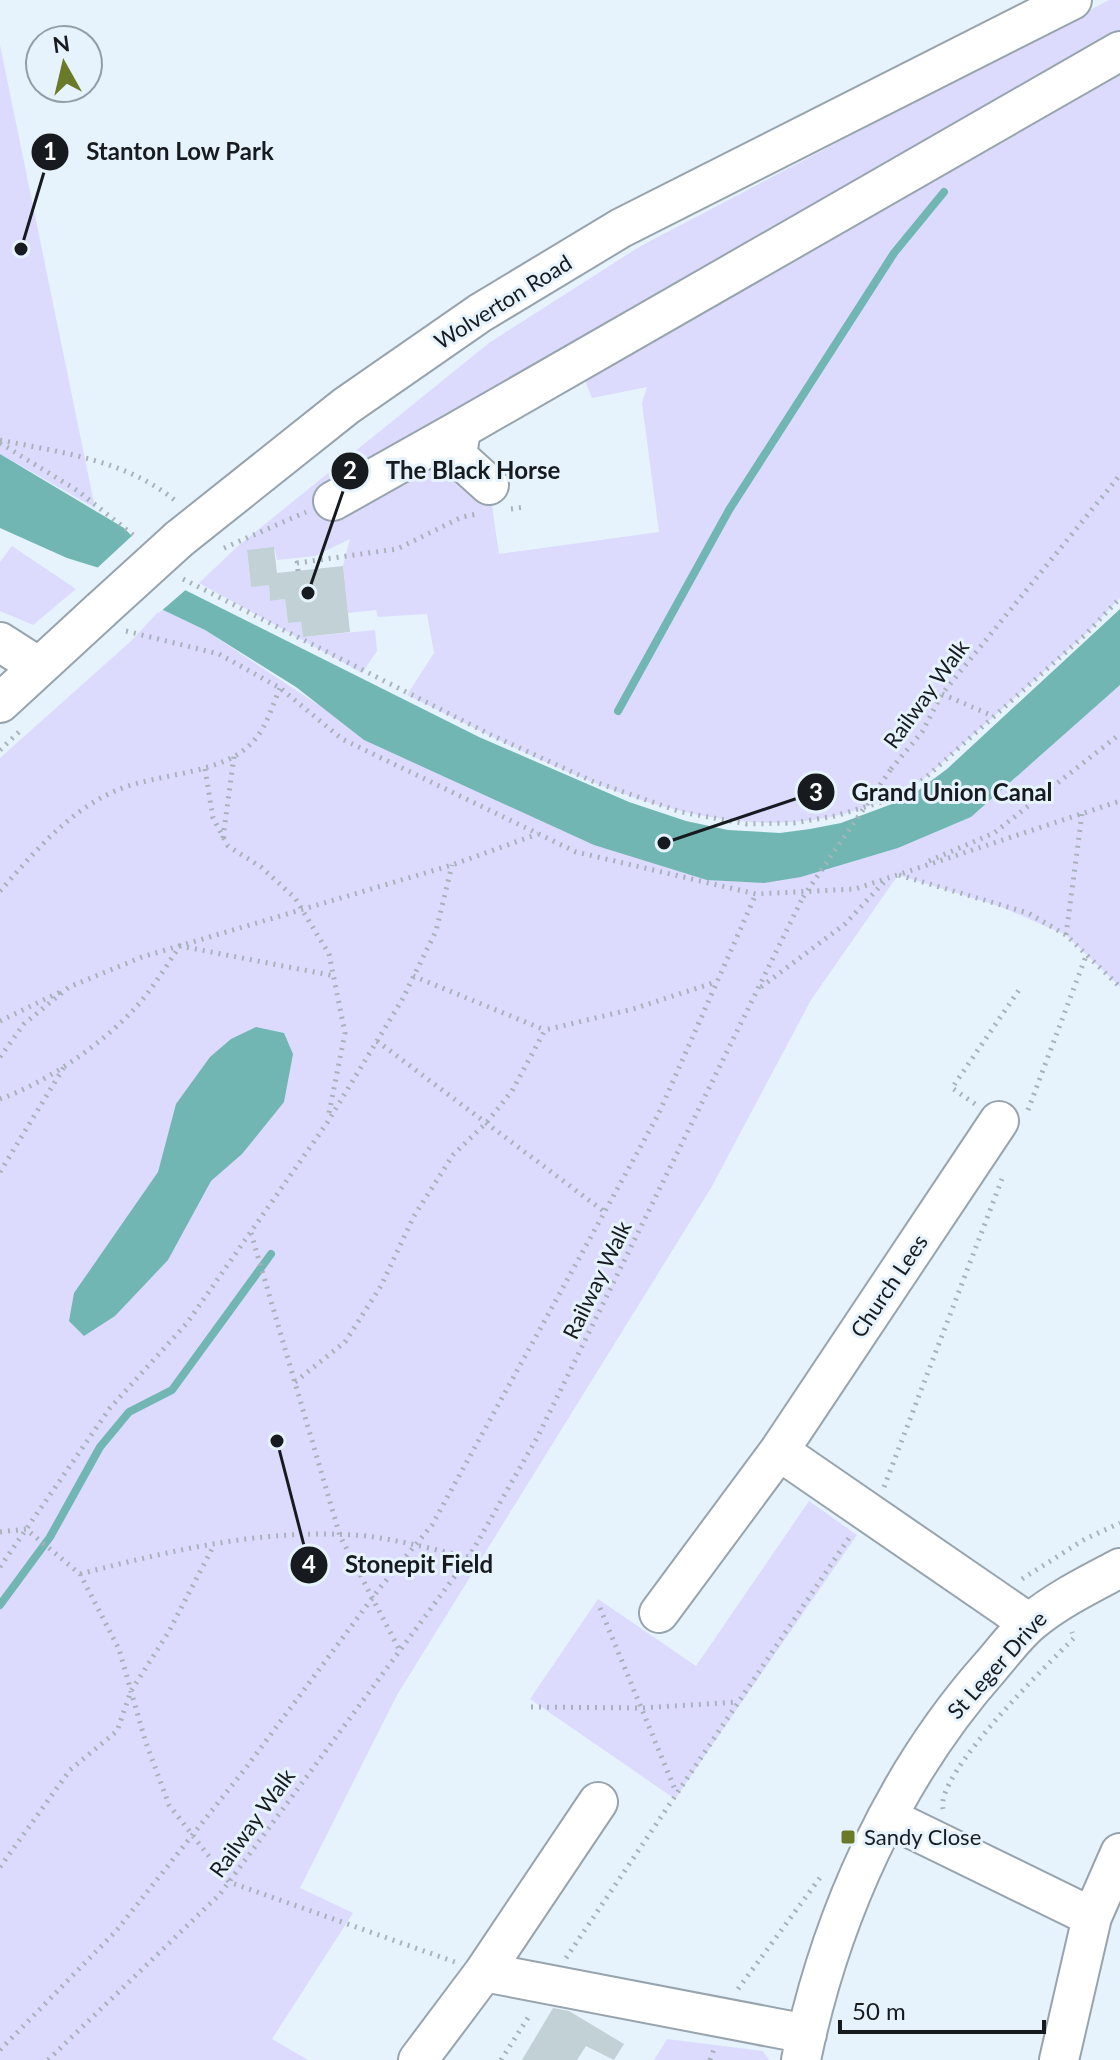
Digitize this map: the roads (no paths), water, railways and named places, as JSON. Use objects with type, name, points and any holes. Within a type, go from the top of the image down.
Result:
[{"type":"street","name":"Wolverton Road","points":[[0,703],[101,610],[198,538],[346,406],[480,313],[634,221],[1072,0]]},
{"type":"street","points":[[333,501],[1120,51]]},
{"type":"street","points":[[461,429],[457,456],[495,502]]},
{"type":"street","points":[[0,642],[39,667]]},
{"type":"street","name":"Church Lees","points":[[659,1613],[779,1451],[999,1121]]},
{"type":"street","points":[[779,1451],[866,1511],[1042,1613]]},
{"type":"street","name":"St Leger Drive","points":[[804,2047],[819,1981],[887,1817],[951,1711],[1042,1613],[1120,1568]]},
{"type":"street","points":[[418,2060],[484,1972],[598,1802]]},
{"type":"street","points":[[887,1817],[1092,1917]]},
{"type":"street","points":[[1059,2060],[1092,1917],[1120,1853]]},
{"type":"street","points":[[484,1972],[804,2047]]},
{"type":"waterway","points":[[618,711],[729,510],[894,253],[944,192]]},
{"type":"waterway","points":[[0,1605],[50,1537],[100,1447],[129,1412],[172,1390],[271,1254]]},
{"type":"place","name":"Stanton Low Park","points":[[21,249]]},
{"type":"place","name":"The Black Horse","points":[[308,593]]},
{"type":"place","name":"Grand Union Canal","points":[[664,843]]},
{"type":"place","name":"Stonepit Field","points":[[277,1441]]},
{"type":"place","name":"Sandy Close","points":[[848,1837]]}]
